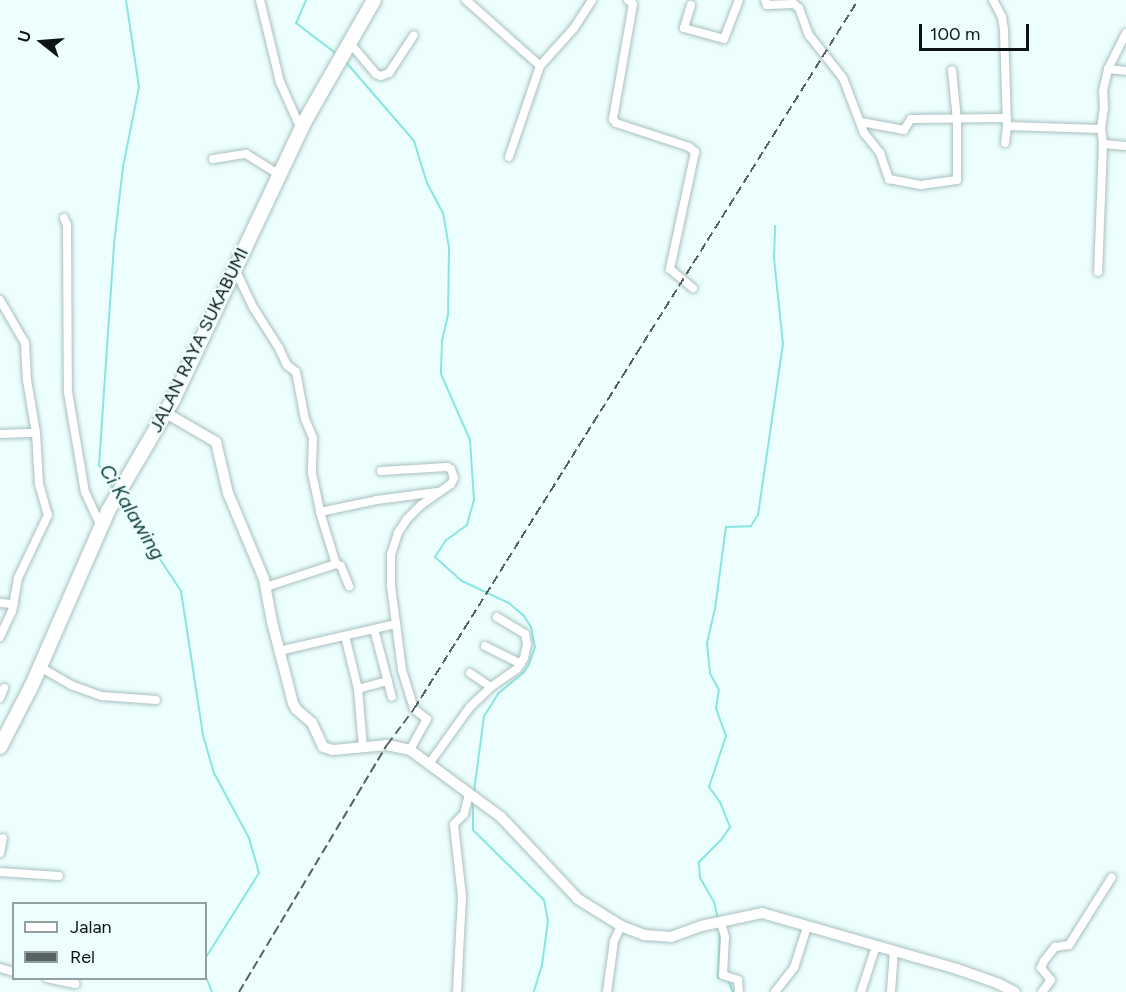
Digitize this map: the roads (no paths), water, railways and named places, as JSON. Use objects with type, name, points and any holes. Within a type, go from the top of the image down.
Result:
[{"type":"highway","name":"JALAN RAYA SUKABUMI","points":[[0,747],[40,667],[108,511],[166,413],[301,129],[374,0]]},
{"type":"street","points":[[260,0],[280,82],[301,129]]},
{"type":"street","points":[[466,0],[540,66]]},
{"type":"street","points":[[509,157],[540,66],[574,28],[592,0]]},
{"type":"street","points":[[628,0],[633,4],[613,119],[616,123],[689,147],[695,152],[670,269],[693,288]]},
{"type":"street","points":[[691,4],[684,28],[724,39],[739,0]]},
{"type":"street","points":[[765,0],[767,5],[796,5],[808,35],[843,78],[864,133],[880,153],[886,177],[921,185],[957,180],[957,120],[952,70]]},
{"type":"street","points":[[993,0],[1003,23],[1007,122],[1005,143]]},
{"type":"street","points":[[1098,272],[1103,91],[1108,69],[1126,33]]},
{"type":"street","points":[[348,44],[376,74],[381,76],[389,73],[414,35]]},
{"type":"street","points":[[1108,69],[1126,71]]},
{"type":"street","points":[[861,122],[904,130],[911,119],[1007,122],[1101,129]]},
{"type":"street","points":[[1103,144],[1126,146]]},
{"type":"street","points":[[213,159],[246,154],[280,175]]},
{"type":"street","points":[[64,218],[67,236],[68,392],[85,492],[101,527]]},
{"type":"street","points":[[235,268],[253,308],[279,348],[287,366],[296,372],[305,419],[313,438],[312,473],[320,512],[336,564]]},
{"type":"street","points":[[0,300],[25,343],[27,380],[36,433],[39,484],[48,519],[36,538],[18,578],[14,604],[0,637]]},
{"type":"street","points":[[166,413],[216,442],[228,493],[267,587],[279,651],[295,707],[312,723],[321,746],[333,750],[387,745],[410,750],[501,817],[571,893],[621,926],[644,935],[666,937],[759,913],[983,977],[1015,992]]},
{"type":"street","points":[[0,429],[0,434],[36,433]]},
{"type":"street","points":[[381,471],[450,467],[453,481],[407,519],[394,541],[390,576],[402,670],[414,709],[428,718],[410,750]]},
{"type":"street","points":[[320,512],[377,500],[437,492]]},
{"type":"street","points":[[267,587],[336,564],[341,566],[349,586]]},
{"type":"street","points":[[0,603],[14,604]]},
{"type":"street","points":[[429,764],[465,713],[491,687],[521,664],[527,650],[525,633],[497,617]]},
{"type":"street","points":[[279,651],[396,624]]},
{"type":"street","points":[[374,629],[392,697]]},
{"type":"street","points":[[345,636],[358,689],[363,747]]},
{"type":"street","points":[[485,646],[521,664]]},
{"type":"street","points":[[40,667],[71,685],[102,696],[156,700]]},
{"type":"street","points":[[470,673],[491,687]]},
{"type":"street","points":[[358,689],[388,681]]},
{"type":"street","points":[[0,698],[4,688]]},
{"type":"street","points":[[457,992],[462,897],[454,824],[464,814],[469,794]]},
{"type":"street","points":[[0,853],[3,838]]},
{"type":"street","points":[[0,872],[59,876]]},
{"type":"street","points":[[1042,992],[1051,980],[1041,968],[1044,961],[1055,947],[1069,945],[1112,877]]},
{"type":"street","points":[[719,922],[725,937],[723,975],[738,980],[740,992]]},
{"type":"street","points":[[607,992],[612,947],[621,926]]},
{"type":"street","points":[[775,992],[794,968],[807,927]]},
{"type":"street","points":[[861,992],[876,946]]},
{"type":"street","points":[[891,992],[894,950]]},
{"type":"street","points":[[56,980],[75,984]]},
{"type":"waterway","name":"Ci Kalawing","points":[[114,490],[99,465],[114,244],[123,167],[139,87],[126,0]]},
{"type":"waterway","points":[[306,0],[296,23],[338,55]]},
{"type":"waterway","points":[[345,61],[414,141],[427,183],[443,213],[449,247],[448,315],[442,340],[441,374],[470,440],[474,500],[467,525],[446,540],[435,557],[462,581],[509,603],[524,616],[531,627],[535,647],[524,672],[498,694],[484,716],[474,792]]},
{"type":"waterway","points":[[718,919],[714,902],[700,878],[699,862],[721,840],[730,827],[720,802],[709,787],[726,736],[716,708],[719,690],[710,673],[707,643],[715,609],[726,527],[751,526],[758,515],[783,344],[774,258],[775,226]]},
{"type":"waterway","name":"Ci Kalawing","points":[[121,500],[181,591],[203,735],[214,773],[249,838],[259,873],[207,955]]},
{"type":"waterway","points":[[473,800],[473,830],[544,900],[548,921],[542,965],[534,992]]},
{"type":"waterway","points":[[720,930],[718,978],[722,978]]},
{"type":"waterway","name":"Ci Kalawing","points":[[207,980],[212,992]]},
{"type":"waterway","points":[[728,980],[733,992]]},
{"type":"railway","points":[[239,992],[387,745],[414,709],[858,0]]}]
